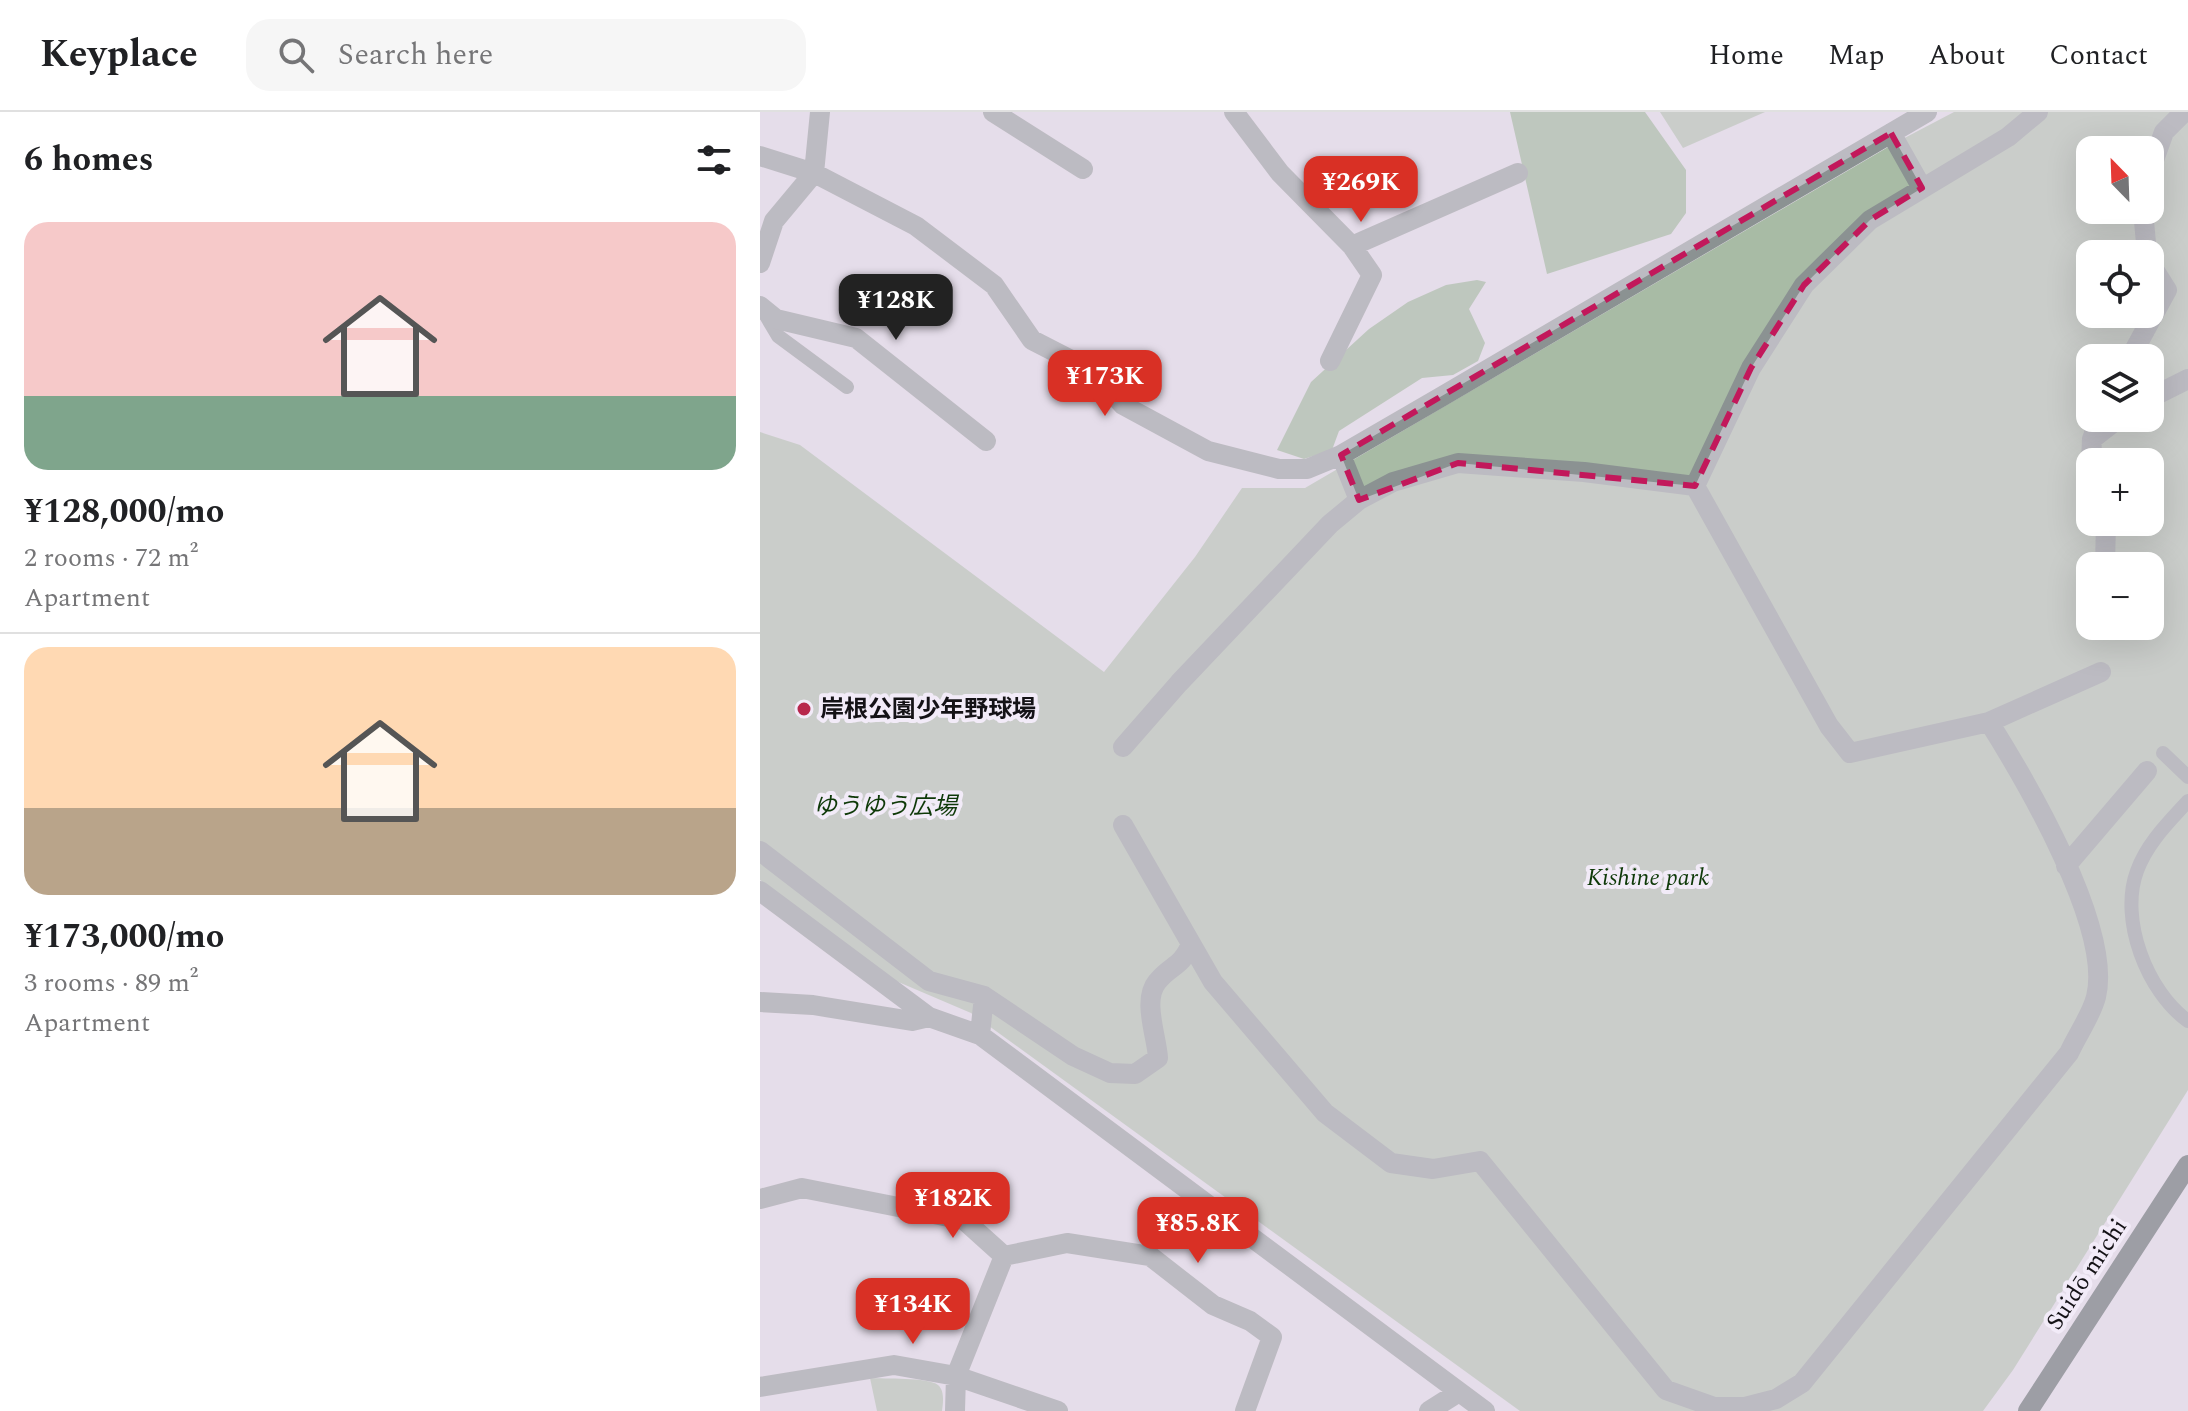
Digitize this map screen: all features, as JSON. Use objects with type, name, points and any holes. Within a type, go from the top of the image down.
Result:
[{"type":"main road","name":"Suidō michi","points":[[2028,1411],[2188,1165]]},
{"type":"street","points":[[760,263],[774,221],[814,173],[820,112]]},
{"type":"street","points":[[993,112],[1083,169]]},
{"type":"street","points":[[1234,112],[1280,173],[1352,246],[1372,275],[1330,361]]},
{"type":"street","points":[[760,156],[814,173],[916,226],[994,285],[1032,340],[1069,359],[1103,383],[1123,405],[1208,451],[1279,469],[1307,469],[1341,455],[1927,112]]},
{"type":"street","points":[[1695,486],[1751,368],[1804,285],[1870,220],[2008,137],[2038,112]]},
{"type":"street","points":[[2163,136],[2184,112]]},
{"type":"street","points":[[1891,133],[1922,188]]},
{"type":"street","points":[[1352,246],[1518,173]]},
{"type":"street","points":[[760,306],[776,319],[856,338],[986,441]]},
{"type":"street","points":[[2164,391],[2188,379]]},
{"type":"street","points":[[2092,448],[2095,432]]},
{"type":"street","points":[[2092,439],[2101,432]]},
{"type":"street","points":[[1341,455],[1359,500]]},
{"type":"street","points":[[1123,747],[1179,683],[1330,524],[1359,500],[1393,482],[1458,463],[1584,472],[1695,486]]},
{"type":"street","points":[[1695,486],[1829,726],[1850,753],[1989,722],[2101,672]]},
{"type":"street","points":[[1123,825],[1213,982],[1325,1113],[1391,1163],[1433,1169],[1480,1161],[1666,1390],[1714,1409],[1777,1405],[1802,1383],[2069,1053],[2096,997],[2097,965],[2080,892],[1989,722]]},
{"type":"street","points":[[2066,866],[2147,771]]},
{"type":"street","points":[[760,851],[929,981],[984,996],[1073,1056],[1110,1073],[1135,1074],[1158,1058],[1151,997],[1156,982],[1185,959],[1191,944]]},
{"type":"street","points":[[760,891],[929,1017],[980,1035],[1485,1411]]},
{"type":"street","points":[[980,1035],[984,996]]},
{"type":"street","points":[[760,1002],[813,1005],[912,1021],[929,1017]]},
{"type":"street","points":[[760,1199],[802,1188],[964,1220],[1004,1256]]},
{"type":"street","points":[[1004,1256],[1067,1243],[1150,1256],[1213,1305],[1250,1321],[1272,1337],[1245,1411]]},
{"type":"street","points":[[955,1411],[956,1376],[1004,1256]]},
{"type":"street","points":[[760,1387],[894,1365],[956,1376],[1058,1411]]},
{"type":"street","points":[[1429,1411],[1459,1392]]},
{"type":"lane","points":[[760,306],[778,336],[847,387]]},
{"type":"lane","points":[[2163,753],[2188,777]]},
{"type":"lane","points":[[2188,801],[2146,850],[2136,873],[2131,905],[2145,966],[2162,994],[2188,1021]]},
{"type":"highlighted area","points":[[1891,133],[1922,188],[1870,220],[1804,285],[1751,368],[1695,486],[1458,463],[1359,500],[1341,455]]},
{"type":"green space","points":[[1510,112],[1645,112],[1686,170],[1686,213],[1671,234],[1547,274]]},
{"type":"green space","points":[[1660,112],[1765,112],[1683,148]]},
{"type":"green space","name":"Kishine park","points":[[1954,112],[2188,112],[2188,1090],[2013,1370],[1983,1411],[1520,1411],[971,1013],[896,981],[760,880],[760,432],[800,445],[1104,672],[1195,557],[1242,488],[1305,488],[1895,143]]},
{"type":"green space","points":[[1477,280],[1486,282],[1469,309],[1485,343],[1478,361],[1453,375],[1422,378],[1339,431],[1332,450],[1304,459],[1277,450],[1311,382],[1369,329],[1408,302],[1446,285]]},
{"type":"green space","points":[[870,1378],[933,1382],[942,1390],[942,1411],[877,1411]]},
{"type":"place","name":"岸根公園少年野球場","points":[[804,709]]},
{"type":"park label","name":"ゆうゆう広場","points":[[885,806]]}]
